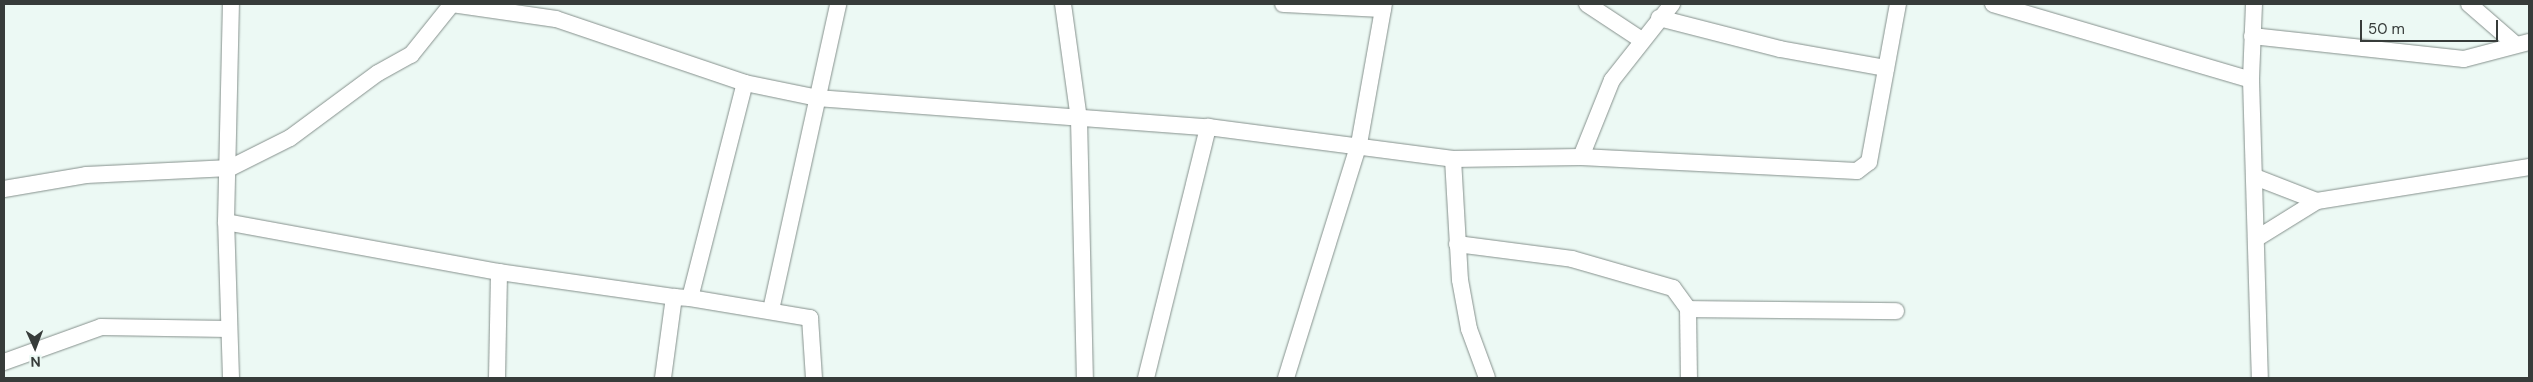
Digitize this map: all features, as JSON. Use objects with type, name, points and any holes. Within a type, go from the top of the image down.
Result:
[{"type":"street","points":[[231,4],[230,168],[226,222],[231,378]]},
{"type":"street","points":[[4,189],[86,175],[230,168],[290,138],[378,73],[410,55],[452,4],[556,19],[745,83],[818,98],[1208,128],[1359,144],[1453,159],[1582,157],[1864,170],[1869,162],[1898,4]]},
{"type":"street","points":[[772,310],[838,4]]},
{"type":"street","points":[[1063,4],[1079,119],[1085,378]]},
{"type":"street","points":[[1282,4],[1384,6],[1359,144],[1286,378]]},
{"type":"street","points":[[1587,4],[1640,39]]},
{"type":"street","points":[[1582,157],[1612,80],[1640,39],[1672,4]]},
{"type":"street","points":[[1993,4],[2251,80]]},
{"type":"street","points":[[2254,4],[2251,80],[2259,237],[2260,378]]},
{"type":"street","points":[[2469,4],[2522,43]]},
{"type":"street","points":[[1658,18],[1780,49],[1886,68]]},
{"type":"street","points":[[2252,36],[2435,58],[2483,56],[2522,43]]},
{"type":"street","points":[[663,378],[682,298],[745,83]]},
{"type":"street","points":[[1146,378],[1208,128]]},
{"type":"street","points":[[1453,159],[1457,244],[1469,329],[1487,378]]},
{"type":"street","points":[[2259,237],[2317,201],[2529,167]]},
{"type":"street","points":[[2255,177],[2317,201]]},
{"type":"street","points":[[226,222],[499,272],[772,310],[810,318],[814,378]]},
{"type":"street","points":[[1457,244],[1572,259],[1673,288],[1688,309],[1689,378]]},
{"type":"street","points":[[497,378],[499,272]]},
{"type":"street","points":[[1688,309],[1896,311]]},
{"type":"street","points":[[4,362],[101,327],[229,329]]}]
